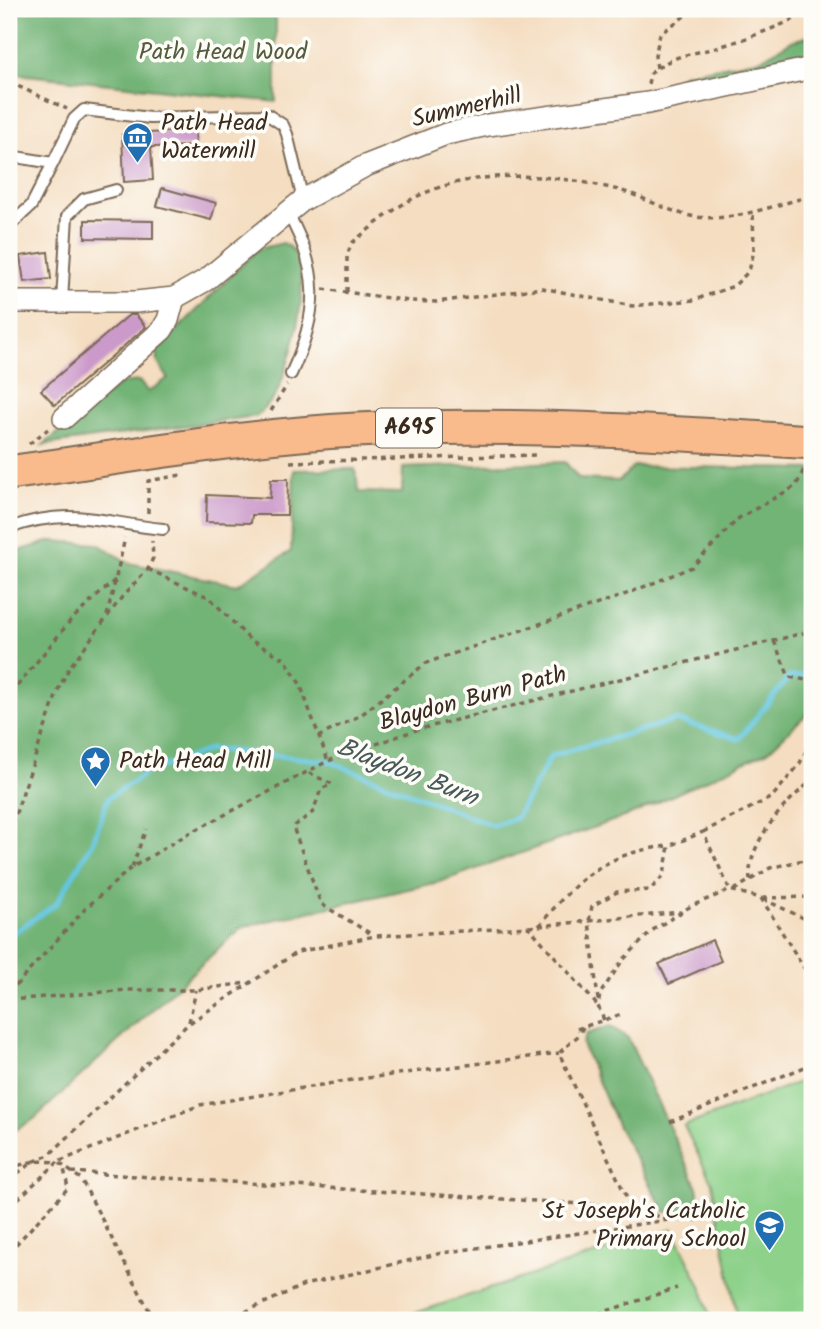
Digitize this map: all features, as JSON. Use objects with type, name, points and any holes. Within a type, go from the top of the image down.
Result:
[{"type":"main road","name":"A695","points":[[16,461],[440,426],[543,427],[806,458]]},
{"type":"street","name":"Summerhill","points":[[174,298],[206,280],[295,206],[365,166],[446,134],[488,125],[648,103],[812,68]]},
{"type":"street","points":[[9,302],[136,302],[174,298],[168,320],[137,363],[64,418]]},
{"type":"lane","points":[[9,226],[31,206],[78,114],[94,109],[150,118],[268,115],[284,125],[287,134],[295,206],[314,288],[305,344],[292,374]]},
{"type":"lane","points":[[10,156],[53,163]]},
{"type":"lane","points":[[62,301],[67,216],[85,199],[116,190]]},
{"type":"lane","points":[[9,528],[60,516],[127,522],[163,529]]},
{"type":"path","points":[[9,26],[22,9]]},
{"type":"path","points":[[657,68],[655,56],[660,34],[694,9]]},
{"type":"path","points":[[648,103],[650,74],[673,57],[757,35],[812,11]]},
{"type":"path","points":[[9,82],[78,114]]},
{"type":"path","points":[[347,292],[347,254],[354,243],[416,197],[454,183],[500,177],[556,180],[619,191],[695,217],[753,211],[812,196]]},
{"type":"path","points":[[314,288],[437,302],[542,288],[632,306],[694,300],[734,286],[749,271],[754,251],[753,211]]},
{"type":"path","points":[[265,418],[282,397],[292,374]]},
{"type":"path","points":[[16,461],[64,418]]},
{"type":"path","points":[[280,463],[541,455]]},
{"type":"path","points":[[318,737],[361,715],[426,663],[611,600],[692,567],[739,517],[796,486],[806,458]]},
{"type":"path","points":[[9,833],[58,690],[69,668],[148,569],[154,551],[149,527],[148,481],[188,474]]},
{"type":"path","points":[[106,621],[127,522]]},
{"type":"path","points":[[148,569],[210,598],[250,640],[285,659],[300,684],[328,761]]},
{"type":"path","points":[[9,692],[18,685],[71,620],[115,580]]},
{"type":"path","name":"Blaydon Burn Path","points":[[9,993],[86,908],[131,868],[186,835],[328,761],[416,730],[812,631]]},
{"type":"path","points":[[774,641],[789,677],[812,681]]},
{"type":"path","points":[[539,926],[572,887],[617,856],[642,848],[669,846],[772,797],[799,765],[812,739]]},
{"type":"path","points":[[307,773],[332,784],[321,789],[313,812],[293,827],[321,904],[375,936]]},
{"type":"path","points":[[750,880],[749,869],[753,852],[779,814],[812,781]]},
{"type":"path","points":[[131,868],[146,829]]},
{"type":"path","points":[[703,832],[732,890],[761,898],[812,922]]},
{"type":"path","points":[[604,1020],[598,1006],[589,921],[592,906],[617,892],[650,890],[664,875],[669,846]]},
{"type":"path","points":[[598,1006],[600,994],[622,961],[653,930],[682,912],[785,862],[812,858]]},
{"type":"path","points":[[761,898],[812,897]]},
{"type":"path","points":[[761,898],[812,981]]},
{"type":"path","points":[[9,1168],[49,1155],[188,1024],[248,982],[298,952],[375,936],[529,927],[682,912]]},
{"type":"path","points":[[529,927],[598,1006]]},
{"type":"path","points":[[9,1000],[128,990],[195,990],[248,982]]},
{"type":"path","points":[[188,1024],[195,990]]},
{"type":"path","points":[[577,1029],[622,1014]]},
{"type":"path","points":[[9,1206],[58,1162],[200,1105],[352,1080],[559,1053],[579,1035],[583,1027]]},
{"type":"path","points":[[559,1053],[631,1207]]},
{"type":"path","points":[[670,1122],[812,1064]]},
{"type":"path","points":[[9,1179],[34,1161],[58,1162],[81,1180],[154,1320]]},
{"type":"path","points":[[9,1252],[68,1188],[64,1168]]},
{"type":"path","points":[[69,1172],[631,1207],[668,1220]]},
{"type":"path","points":[[227,1320],[304,1285],[442,1253],[668,1220],[706,1220]]},
{"type":"path","points":[[579,1320],[677,1288]]},
{"type":"green space","name":"Path Head Wood","points":[[9,9],[276,9],[276,102],[9,73]]},
{"type":"green space","points":[[812,35],[812,62],[669,91],[683,74],[761,59],[792,41]]},
{"type":"green space","points":[[283,243],[294,253],[300,270],[302,291],[299,315],[281,382],[273,399],[256,416],[43,445],[122,383],[139,381],[148,392],[168,378],[158,363],[157,350],[258,249]]},
{"type":"green space","points":[[565,462],[579,479],[619,481],[634,466],[812,469],[812,709],[768,751],[635,813],[439,882],[242,927],[34,1119],[9,1134],[9,554],[51,541],[98,544],[129,563],[237,585],[291,551],[294,470],[355,469],[359,492],[402,493],[403,468]]},
{"type":"green space","points":[[610,1026],[628,1038],[697,1187],[701,1212],[665,1212],[618,1127],[582,1044],[586,1034]]},
{"type":"green space","name":"St Joseph's Catholic Primary School","points":[[812,1077],[812,1320],[738,1320],[712,1183],[684,1126]]},
{"type":"green space","points":[[673,1229],[701,1286],[711,1320],[417,1320],[415,1313]]},
{"type":"building","name":"Path Head Watermill","points":[[195,131],[196,146],[151,147],[153,180],[124,182],[122,134]]},
{"type":"building","points":[[162,188],[216,203],[211,220],[157,206]]},
{"type":"building","points":[[85,220],[153,221],[153,239],[85,238]]},
{"type":"building","points":[[48,252],[51,279],[24,282],[20,256]]},
{"type":"building","points":[[129,315],[136,315],[146,327],[55,405],[41,390]]},
{"type":"building","points":[[271,479],[288,479],[287,515],[252,515],[251,523],[206,522],[207,495],[270,498]]},
{"type":"building","points":[[712,940],[721,961],[669,984],[659,964]]},
{"type":"waterway","name":"Blaydon Burn","points":[[9,944],[12,934],[56,904],[93,842],[108,798],[148,772],[211,749],[328,761],[492,825],[516,818],[551,756],[676,720],[739,739],[789,677],[812,675]]},
{"type":"place","name":"Path Head Watermill","points":[[138,164]]},
{"type":"place","name":"Path Head Mill","points":[[96,788]]},
{"type":"place","name":"St Joseph's Catholic Primary School","points":[[769,1252]]}]
